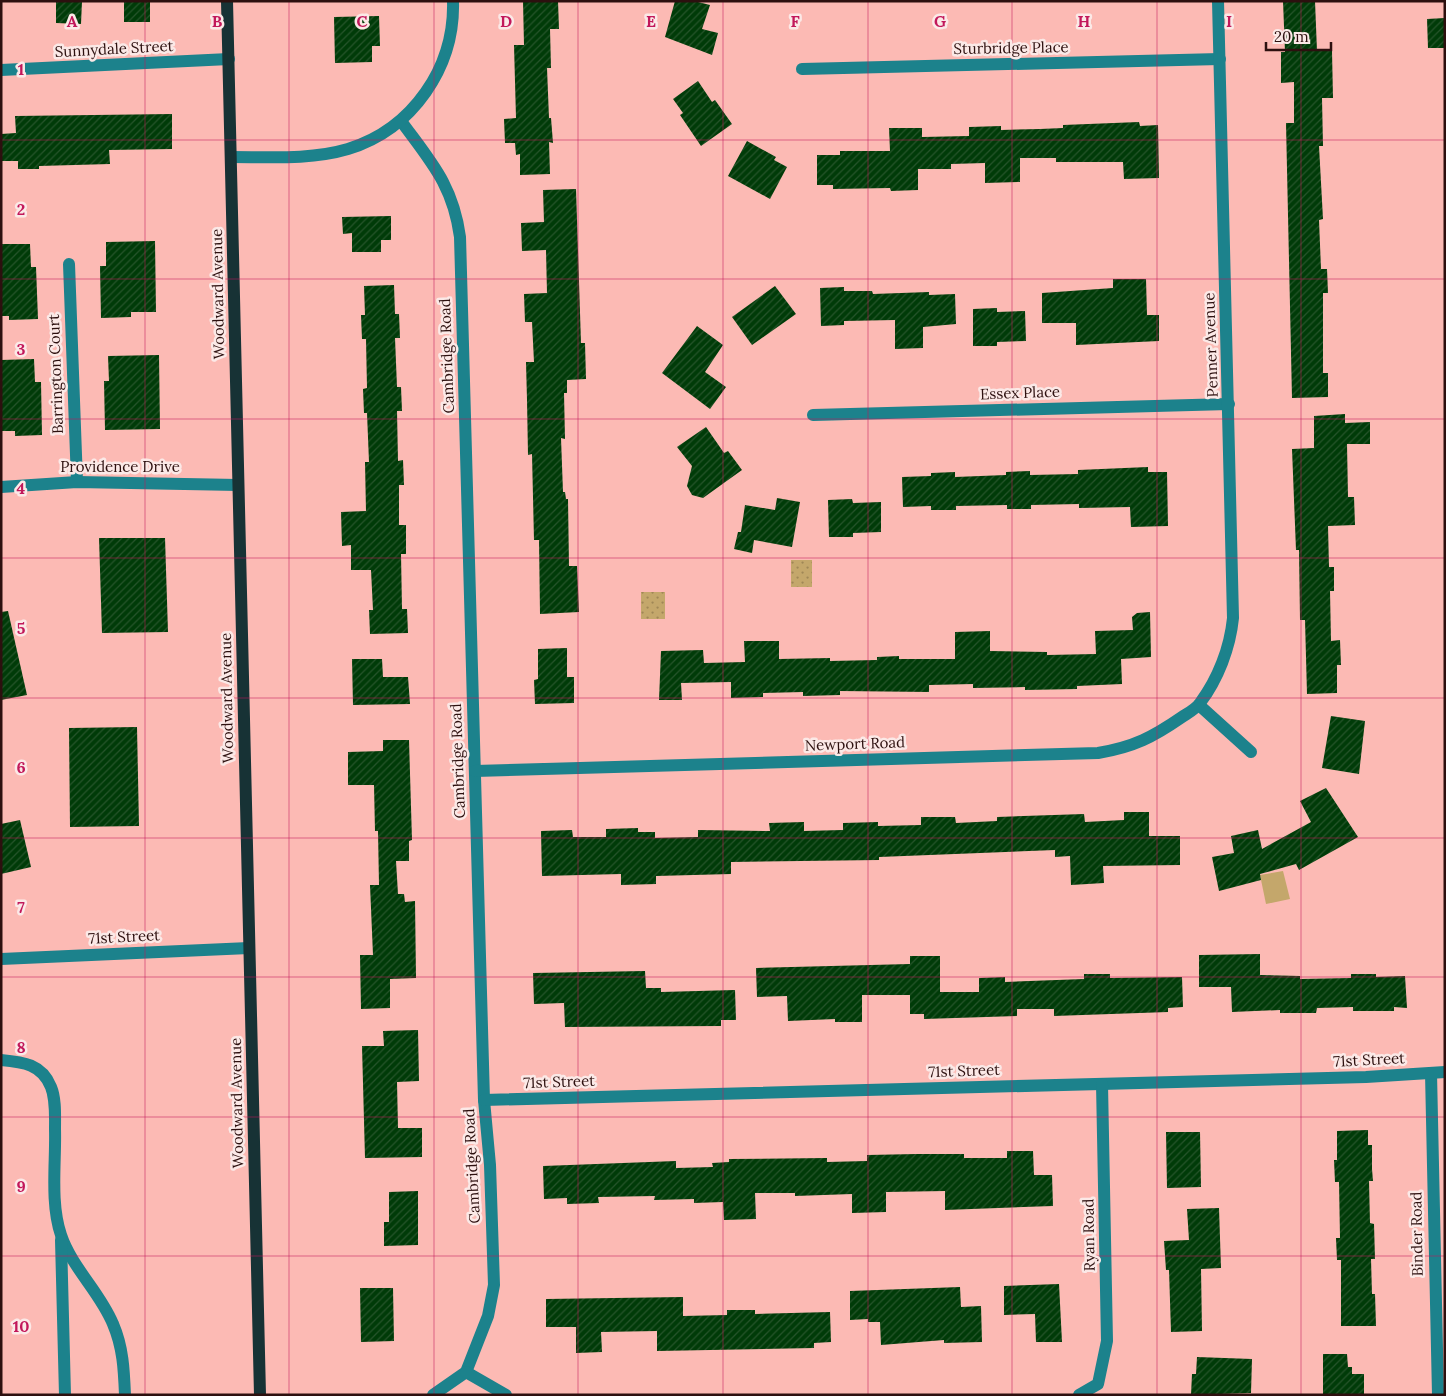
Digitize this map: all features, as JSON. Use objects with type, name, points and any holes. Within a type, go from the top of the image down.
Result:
[{"type":"main road","name":"Woodward Avenue","points":[[227,1],[260,1395]]},
{"type":"street","points":[[231,157],[288,157],[333,152],[368,142],[401,120],[422,98],[438,73],[449,49],[453,29],[453,1]]},
{"type":"street","name":"Penner Avenue","points":[[1211,684],[1228,647],[1233,618],[1218,1]]},
{"type":"street","name":"Sunnydale Street","points":[[1,70],[228,59]]},
{"type":"street","name":"Sturbridge Place","points":[[802,69],[1220,59]]},
{"type":"street","name":"Cambridge Road","points":[[401,120],[446,184],[452,199],[460,237],[484,1100],[490,1165],[494,1285],[488,1316],[466,1372]]},
{"type":"street","name":"Barrington Court","points":[[68,264],[77,482]]},
{"type":"street","name":"Essex Place","points":[[813,415],[1229,404]]},
{"type":"street","name":"Providence Drive","points":[[1,487],[77,482],[238,485]]},
{"type":"street","name":"Newport Road","points":[[475,770],[1098,753],[1118,750],[1146,740],[1200,705],[1211,684]]},
{"type":"street","points":[[1200,705],[1251,752]]},
{"type":"street","name":"71st Street","points":[[1,960],[249,948]]},
{"type":"street","points":[[1,1060],[27,1063],[42,1071],[52,1088],[55,1110],[56,1205],[61,1235],[65,1395]]},
{"type":"street","name":"71st Street","points":[[484,1100],[1102,1084],[1445,1072]]},
{"type":"street","name":"Binder Road","points":[[1430,1073],[1438,1395]]},
{"type":"street","name":"Ryan Road","points":[[1079,1395],[1098,1384],[1107,1341],[1102,1084]]},
{"type":"street","points":[[61,1235],[78,1268],[113,1323],[124,1359],[125,1395]]},
{"type":"street","points":[[432,1395],[466,1372],[506,1395]]},
{"type":"shaded area","points":[[791,560],[812,560],[812,587],[791,587]]},
{"type":"shaded area","points":[[641,592],[665,592],[665,619],[641,619]]},
{"type":"shaded area","points":[[1283,871],[1290,899],[1266,904],[1260,875]]},
{"type":"building","points":[[56,1],[82,1],[81,24],[56,23]]},
{"type":"building","points":[[124,1],[150,1],[150,22],[124,22]]},
{"type":"building","points":[[523,1],[558,1],[559,29],[550,29],[551,68],[547,68],[549,118],[551,118],[553,143],[549,142],[550,174],[520,175],[520,154],[516,155],[515,143],[505,143],[504,119],[516,118],[514,45],[524,45]]},
{"type":"building","points":[[675,1],[694,1],[710,5],[702,29],[718,33],[712,55],[665,37]]},
{"type":"building","points":[[1283,1],[1315,1],[1317,51],[1332,51],[1333,98],[1322,98],[1323,146],[1319,146],[1323,219],[1319,220],[1321,269],[1327,269],[1328,293],[1323,293],[1323,373],[1328,373],[1328,397],[1292,398],[1286,123],[1294,123],[1294,82],[1281,83],[1281,52],[1285,52]]},
{"type":"building","points":[[379,16],[380,46],[372,46],[372,62],[335,63],[334,17]]},
{"type":"building","points":[[1445,18],[1445,48],[1428,48],[1427,19]]},
{"type":"building","points":[[698,81],[712,102],[715,100],[732,124],[701,146],[680,115],[683,113],[673,99]]},
{"type":"building","points":[[172,114],[172,149],[109,150],[110,164],[39,166],[39,169],[18,169],[18,161],[1,161],[1,134],[16,133],[15,116]]},
{"type":"building","points":[[1139,122],[1140,126],[1158,125],[1159,178],[1124,179],[1123,162],[1056,162],[1056,158],[1020,158],[1020,182],[985,183],[985,163],[951,164],[951,169],[918,169],[918,190],[891,191],[890,188],[833,189],[833,185],[817,185],[817,155],[840,155],[840,151],[890,151],[889,128],[922,128],[922,137],[969,136],[969,127],[1001,126],[1001,130],[1040,129],[1063,128],[1063,125]]},
{"type":"building","points":[[747,141],[776,157],[774,160],[787,167],[770,199],[728,176]]},
{"type":"building","points":[[576,189],[581,343],[585,343],[586,379],[567,380],[567,393],[564,393],[565,439],[561,438],[563,492],[565,492],[566,499],[568,499],[569,566],[577,566],[579,612],[540,614],[539,540],[534,540],[532,454],[528,455],[526,362],[534,362],[532,322],[525,322],[524,294],[547,293],[546,250],[522,251],[521,223],[544,222],[543,190]]},
{"type":"building","points":[[391,216],[391,240],[381,240],[381,252],[352,252],[352,233],[343,234],[342,217]]},
{"type":"building","points":[[155,241],[156,312],[131,312],[131,317],[101,318],[100,266],[106,266],[106,242]]},
{"type":"building","points":[[1,244],[30,244],[31,267],[36,267],[38,319],[9,320],[9,316],[1,316]]},
{"type":"building","points":[[1113,279],[1146,279],[1147,315],[1159,315],[1159,341],[1076,345],[1076,323],[1042,323],[1042,293],[1113,288]]},
{"type":"building","points":[[394,285],[395,314],[399,314],[400,338],[395,338],[397,387],[401,387],[402,411],[397,411],[398,461],[403,460],[404,485],[399,485],[399,525],[406,525],[406,554],[401,554],[402,609],[407,609],[408,633],[370,634],[369,610],[373,610],[371,570],[351,570],[351,545],[342,546],[341,512],[366,511],[365,462],[369,462],[367,413],[364,413],[363,389],[367,388],[366,339],[362,339],[361,315],[365,315],[364,286]]},
{"type":"building","points":[[775,286],[796,314],[752,345],[732,317]]},
{"type":"building","points":[[844,287],[844,291],[872,291],[873,294],[929,292],[929,295],[955,294],[956,324],[923,327],[923,348],[895,349],[895,320],[844,321],[844,325],[821,326],[820,288]]},
{"type":"building","points":[[997,308],[997,312],[1025,311],[1026,341],[997,342],[997,346],[973,346],[973,309]]},
{"type":"building","points":[[697,326],[723,345],[705,372],[726,387],[710,409],[662,373]]},
{"type":"building","points":[[159,355],[160,429],[105,430],[104,381],[109,381],[108,356]]},
{"type":"building","points":[[34,359],[35,382],[41,382],[42,435],[15,436],[15,431],[1,431],[1,360]]},
{"type":"building","points":[[1345,414],[1345,423],[1370,422],[1370,444],[1347,444],[1348,497],[1354,497],[1355,525],[1328,526],[1329,567],[1334,567],[1334,591],[1330,591],[1331,641],[1340,640],[1341,665],[1337,665],[1337,693],[1307,694],[1305,620],[1300,620],[1299,550],[1296,550],[1292,449],[1314,448],[1314,416]]},
{"type":"building","points":[[706,427],[724,453],[728,451],[742,470],[703,498],[692,495],[687,486],[692,466],[677,447]]},
{"type":"building","points":[[1148,467],[1148,472],[1167,472],[1168,526],[1131,527],[1130,507],[1079,508],[1079,504],[1031,505],[1031,509],[1007,509],[1007,505],[956,506],[956,510],[931,510],[931,506],[903,507],[902,477],[931,476],[931,473],[955,472],[955,477],[1006,475],[1006,472],[1030,471],[1030,475],[1078,474],[1078,470]]},
{"type":"building","points":[[777,498],[800,502],[792,547],[754,540],[752,553],[734,549],[738,532],[741,532],[745,505],[775,510]]},
{"type":"building","points":[[852,499],[853,503],[881,502],[881,532],[853,533],[853,537],[829,537],[828,500]]},
{"type":"building","points":[[99,538],[165,538],[168,632],[102,633]]},
{"type":"building","points":[[8,611],[27,695],[1,700],[1,612]]},
{"type":"building","points":[[1150,612],[1151,657],[1121,659],[1122,684],[1077,686],[1077,689],[1025,690],[1025,687],[973,688],[973,684],[929,685],[929,692],[840,691],[840,695],[803,696],[803,692],[763,693],[763,697],[731,698],[731,682],[681,683],[682,700],[659,700],[661,651],[703,650],[704,663],[745,662],[744,641],[779,641],[779,659],[830,658],[830,661],[877,660],[877,657],[899,656],[899,659],[955,659],[955,632],[990,631],[990,651],[1047,652],[1047,655],[1096,654],[1095,631],[1133,630],[1132,617],[1137,613]]},
{"type":"building","points":[[567,648],[567,677],[574,677],[574,703],[535,704],[534,680],[538,679],[538,649]]},
{"type":"building","points":[[352,659],[382,659],[383,677],[408,677],[410,704],[353,705]]},
{"type":"building","points":[[1331,716],[1365,721],[1359,774],[1322,768]]},
{"type":"building","points":[[137,727],[139,826],[70,827],[69,728]]},
{"type":"building","points":[[383,740],[409,740],[412,840],[409,841],[409,861],[396,861],[398,894],[404,894],[405,902],[415,901],[416,978],[390,979],[390,1008],[361,1009],[360,955],[373,955],[370,885],[379,885],[378,831],[375,831],[374,785],[348,785],[348,752],[383,751]]},
{"type":"building","points":[[1326,788],[1358,837],[1299,870],[1296,864],[1260,874],[1261,880],[1219,891],[1212,857],[1234,853],[1231,836],[1258,830],[1262,849],[1311,822],[1300,801]]},
{"type":"building","points":[[1124,812],[1149,812],[1149,836],[1180,836],[1180,865],[1103,866],[1104,883],[1071,885],[1070,856],[1055,857],[1055,850],[879,857],[879,860],[731,862],[731,874],[656,876],[656,884],[621,885],[621,874],[542,876],[541,831],[572,830],[573,837],[606,837],[606,829],[638,828],[638,832],[655,832],[655,838],[698,837],[698,830],[770,831],[769,823],[804,822],[804,831],[843,830],[843,823],[878,822],[878,826],[921,825],[921,817],[955,817],[956,823],[997,821],[997,817],[1084,814],[1085,822],[1124,820]]},
{"type":"building","points":[[20,820],[31,867],[1,874],[1,824]]},
{"type":"building","points":[[1260,954],[1260,975],[1300,976],[1300,979],[1351,978],[1351,974],[1376,974],[1376,977],[1405,976],[1407,1008],[1394,1007],[1394,1011],[1353,1011],[1353,1007],[1317,1008],[1316,1013],[1280,1013],[1280,1010],[1232,1012],[1231,987],[1199,987],[1199,955]]},
{"type":"building","points":[[910,956],[940,956],[940,992],[979,992],[979,978],[1005,977],[1005,982],[1084,979],[1084,974],[1110,974],[1110,978],[1182,977],[1183,1007],[1168,1008],[1168,1012],[1054,1016],[1054,1009],[1017,1009],[1017,1016],[924,1019],[924,1014],[910,1014],[910,995],[862,995],[862,1022],[835,1022],[835,1019],[788,1021],[787,996],[757,997],[756,968],[910,964]]},
{"type":"building","points":[[645,971],[646,988],[661,988],[661,992],[735,990],[736,1020],[721,1020],[721,1026],[565,1027],[564,1003],[534,1004],[533,973]]},
{"type":"building","points":[[418,1030],[419,1081],[397,1082],[398,1128],[422,1128],[422,1157],[365,1158],[362,1046],[384,1046],[383,1031]]},
{"type":"building","points":[[1368,1130],[1368,1145],[1372,1145],[1373,1181],[1369,1181],[1370,1223],[1374,1224],[1375,1259],[1371,1259],[1372,1294],[1375,1294],[1376,1326],[1341,1326],[1341,1260],[1337,1260],[1336,1238],[1340,1238],[1339,1182],[1335,1182],[1334,1160],[1337,1160],[1337,1131]]},
{"type":"building","points":[[1166,1132],[1200,1132],[1201,1187],[1167,1188]]},
{"type":"building","points":[[1007,1151],[1033,1151],[1034,1175],[1052,1175],[1053,1206],[945,1210],[945,1191],[886,1192],[886,1212],[852,1213],[852,1194],[795,1196],[795,1193],[755,1193],[756,1219],[724,1220],[723,1202],[694,1203],[694,1199],[654,1200],[655,1196],[598,1197],[599,1203],[567,1204],[567,1198],[544,1199],[543,1166],[676,1161],[676,1168],[713,1167],[712,1163],[729,1162],[729,1159],[827,1158],[827,1162],[867,1161],[867,1155],[917,1154],[964,1154],[964,1158],[1007,1158]]},
{"type":"building","points":[[418,1191],[418,1245],[384,1246],[384,1222],[389,1222],[389,1192]]},
{"type":"building","points":[[1219,1208],[1221,1268],[1201,1269],[1202,1331],[1171,1332],[1169,1270],[1166,1270],[1164,1241],[1189,1240],[1187,1209]]},
{"type":"building","points":[[1059,1284],[1062,1342],[1036,1342],[1035,1314],[1004,1315],[1004,1286]]},
{"type":"building","points":[[960,1287],[961,1307],[981,1306],[982,1342],[944,1343],[944,1340],[881,1345],[880,1322],[868,1322],[868,1319],[850,1320],[850,1291]]},
{"type":"building","points":[[360,1288],[393,1288],[394,1341],[361,1342]]},
{"type":"building","points":[[683,1297],[683,1316],[727,1315],[727,1310],[755,1310],[755,1314],[830,1312],[831,1342],[814,1343],[814,1348],[657,1351],[657,1331],[601,1332],[602,1352],[576,1353],[576,1327],[546,1327],[546,1299]]},
{"type":"building","points":[[1323,1354],[1347,1354],[1348,1367],[1352,1367],[1352,1374],[1364,1374],[1364,1395],[1323,1395]]},
{"type":"building","points":[[1197,1357],[1252,1359],[1251,1393],[1191,1395],[1192,1374],[1196,1374]]}]
